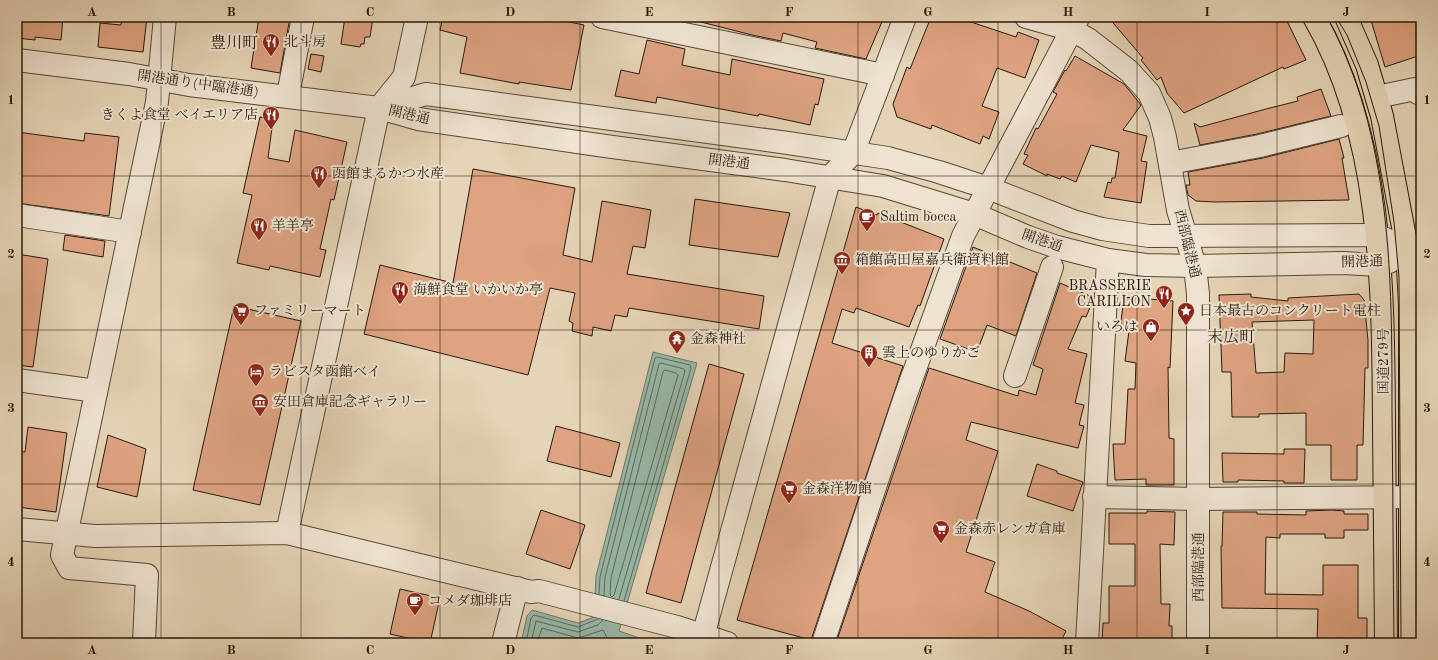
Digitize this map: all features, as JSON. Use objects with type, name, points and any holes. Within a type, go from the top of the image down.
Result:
[{"type":"highway","name":"国道279号","points":[[1314,17],[1346,86],[1357,124],[1372,200],[1383,306],[1386,643]]},
{"type":"highway","name":"国道279号","points":[[1346,17],[1366,65],[1378,101],[1392,164],[1414,249],[1410,305],[1415,497],[1410,643]]},
{"type":"street","points":[[144,643],[147,575],[69,568],[62,555],[65,534],[157,102],[165,17]]},
{"type":"street","points":[[288,95],[303,17]]},
{"type":"street","points":[[287,533],[379,108],[404,77],[417,17]]},
{"type":"street","points":[[602,17],[883,75]]},
{"type":"street","points":[[703,636],[819,222],[830,177],[853,153],[905,17]]},
{"type":"street","name":"西部臨港通","points":[[1026,17],[1075,24],[1140,82],[1149,93],[1160,118],[1178,210],[1195,266],[1198,294],[1198,643]]},
{"type":"street","points":[[823,643],[905,397],[963,236],[1075,24]]},
{"type":"street","name":"開港通り(中臨港通)","points":[[17,60],[159,79],[189,85],[288,95],[379,108]]},
{"type":"street","points":[[1378,101],[1415,89],[1420,93]]},
{"type":"street","name":"開港通","points":[[379,108],[426,94],[888,158],[939,172],[988,188],[1074,221],[1102,229],[1149,236],[1376,235],[1414,249]]},
{"type":"street","name":"開港通","points":[[379,108],[425,120],[830,177],[883,186],[974,214],[1035,239],[1108,260],[1146,265],[1195,266],[1343,263],[1379,265],[1389,262],[1414,249]]},
{"type":"street","points":[[1170,163],[1260,146],[1341,126]]},
{"type":"street","points":[[17,215],[130,232]]},
{"type":"street","points":[[1087,643],[1108,260]]},
{"type":"street","points":[[1015,376],[1052,267]]},
{"type":"street","points":[[17,380],[96,391]]},
{"type":"street","points":[[1094,497],[1199,499],[1415,497]]},
{"type":"street","points":[[17,529],[95,536],[287,533],[529,590],[677,627],[727,643]]},
{"type":"street","points":[[503,643],[529,590]]},
{"type":"water","points":[[653,352],[697,363],[619,631],[654,643],[521,643],[527,616],[532,610],[578,623],[594,617],[596,576]]},
{"type":"building","points":[[17,17],[63,17],[61,40],[35,37],[35,40],[17,38]]},
{"type":"building","points":[[122,17],[147,17],[143,52],[98,47],[100,23],[121,25]]},
{"type":"building","points":[[259,17],[290,17],[280,73],[251,68]]},
{"type":"building","points":[[345,17],[373,17],[370,37],[365,37],[364,44],[361,44],[360,47],[341,44]]},
{"type":"building","points":[[443,17],[545,17],[584,25],[571,90],[519,82],[519,84],[460,73],[467,37],[440,30]]},
{"type":"building","points":[[702,17],[809,17],[828,22],[830,17],[884,17],[866,59],[815,48],[817,42],[783,33],[781,41],[701,22]]},
{"type":"building","points":[[931,17],[956,17],[1016,37],[1018,32],[1039,40],[1025,78],[997,68],[982,106],[999,112],[989,139],[983,136],[980,144],[932,125],[931,129],[897,117],[893,104],[907,67],[910,69]]},
{"type":"building","points":[[1108,17],[1285,17],[1306,60],[1284,69],[1283,67],[1184,113],[1167,93],[1161,77],[1157,80],[1141,60],[1143,58]]},
{"type":"building","points":[[1370,17],[1415,17],[1421,35],[1421,55],[1385,67]]},
{"type":"building","points":[[647,40],[685,49],[682,65],[730,75],[732,59],[824,79],[818,105],[815,104],[810,125],[759,114],[758,116],[657,97],[656,103],[615,96],[621,70],[639,74]]},
{"type":"building","points":[[311,54],[324,56],[321,72],[308,69]]},
{"type":"building","points":[[1075,56],[1124,84],[1141,105],[1123,130],[1147,136],[1141,161],[1147,162],[1141,203],[1104,197],[1108,182],[1111,183],[1112,178],[1115,178],[1119,152],[1091,145],[1076,182],[1062,176],[1060,179],[1047,174],[1047,176],[1023,164],[1028,155],[1024,154],[1036,128],[1038,129],[1057,94],[1053,92],[1065,70],[1066,71]]},
{"type":"building","points":[[1321,89],[1331,116],[1257,134],[1200,145],[1194,123],[1200,127],[1298,101],[1297,97]]},
{"type":"building","points":[[260,117],[273,120],[268,158],[289,162],[295,130],[347,142],[334,200],[331,199],[320,249],[326,250],[320,277],[270,266],[269,270],[237,263],[252,195],[243,193]]},
{"type":"building","points":[[17,132],[84,141],[85,133],[119,137],[109,216],[17,203]]},
{"type":"building","points":[[1339,139],[1344,158],[1342,158],[1349,200],[1215,202],[1196,201],[1188,195],[1186,185],[1190,185],[1188,172],[1263,158]]},
{"type":"building","points":[[473,169],[575,188],[563,255],[592,262],[602,201],[651,210],[645,248],[633,246],[627,274],[764,296],[759,329],[629,308],[627,317],[615,315],[611,331],[593,327],[592,336],[572,331],[573,323],[569,321],[575,293],[550,288],[528,375],[364,334],[380,265],[453,283]]},
{"type":"building","points":[[695,199],[790,213],[778,257],[689,245]]},
{"type":"building","points":[[856,207],[877,215],[878,213],[944,239],[920,306],[918,305],[909,327],[856,308],[854,313],[842,309],[832,343],[903,366],[811,640],[737,620]]},
{"type":"building","points":[[65,235],[105,241],[103,257],[63,250]]},
{"type":"building","points":[[973,247],[1037,273],[1016,336],[987,325],[977,352],[940,339]]},
{"type":"building","points":[[17,254],[48,259],[33,367],[17,365]]},
{"type":"building","points":[[1060,283],[1090,296],[1087,303],[1091,305],[1086,317],[1082,316],[1068,349],[1087,354],[1075,403],[1084,405],[1079,425],[1084,426],[1078,448],[971,422],[966,440],[998,451],[966,552],[995,562],[985,592],[1029,611],[1066,631],[1060,643],[836,643],[929,368],[1018,396],[1019,390],[1036,395],[1043,369],[1033,365]]},
{"type":"building","points":[[1251,294],[1251,297],[1288,301],[1288,298],[1359,294],[1364,300],[1368,340],[1368,368],[1365,368],[1363,445],[1357,445],[1357,480],[1331,480],[1331,445],[1306,445],[1306,413],[1259,414],[1259,417],[1232,417],[1231,372],[1222,372],[1219,295]],"holes":[[[1314,320],[1313,354],[1285,353],[1284,372],[1256,373],[1252,322]]]},
{"type":"building","points":[[1124,297],[1173,301],[1170,368],[1168,367],[1169,438],[1174,439],[1174,485],[1146,485],[1146,479],[1115,480],[1113,444],[1125,444],[1128,389],[1135,389],[1136,363],[1125,361],[1129,331],[1120,330]]},
{"type":"building","points":[[234,306],[301,321],[260,505],[193,490]]},
{"type":"building","points":[[709,364],[744,374],[681,603],[646,593]]},
{"type":"building","points":[[556,426],[620,443],[611,477],[547,461]]},
{"type":"building","points":[[28,427],[67,433],[56,512],[17,507],[17,451],[25,452]]},
{"type":"building","points":[[108,435],[146,449],[137,497],[97,487]]},
{"type":"building","points":[[1284,449],[1305,449],[1304,483],[1238,480],[1238,482],[1223,482],[1222,453],[1284,454]]},
{"type":"building","points":[[1037,464],[1083,482],[1073,511],[1027,496]]},
{"type":"building","points":[[541,510],[585,525],[570,569],[526,554]]},
{"type":"building","points":[[1147,511],[1175,512],[1174,545],[1160,544],[1161,604],[1170,604],[1169,626],[1172,626],[1172,643],[1102,643],[1103,623],[1109,623],[1109,586],[1135,586],[1135,544],[1109,544],[1109,513],[1147,513]]},
{"type":"building","points":[[1306,511],[1344,511],[1344,514],[1368,514],[1368,530],[1344,530],[1344,538],[1325,538],[1325,534],[1280,534],[1280,538],[1266,537],[1265,594],[1323,595],[1323,565],[1358,565],[1358,618],[1367,618],[1367,643],[1317,643],[1318,609],[1222,608],[1221,546],[1223,512],[1257,512],[1257,514],[1306,515]]},
{"type":"building","name":"コメダ珈琲店","points":[[400,589],[440,598],[430,643],[390,634]]},
{"type":"tram line","points":[[1327,17],[1348,63],[1365,110],[1376,159],[1384,208],[1389,259],[1391,309],[1394,643]]},
{"type":"tram line","points":[[1336,17],[1347,35],[1366,82],[1379,126],[1394,222],[1399,277],[1401,643]]},
{"type":"place","name":"北斗房","points":[[271,57]]},
{"type":"place","name":"きくよ食堂 ベイエリア店","points":[[271,130]]},
{"type":"place","name":"函館まるかつ水産","points":[[319,189]]},
{"type":"place","name":"Saltim bocca","points":[[867,232]]},
{"type":"place","name":"羊羊亭","points":[[259,241]]},
{"type":"place","name":"箱館高田屋嘉兵衛資料館","points":[[842,275]]},
{"type":"place","name":"海鮮食堂 いかいか亭","points":[[400,305]]},
{"type":"place","name":"BRASSERIE CARILLON","points":[[1164,309]]},
{"type":"place","name":"ファミリーマート","points":[[241,326]]},
{"type":"place","name":"日本最古のコンクリート電柱","points":[[1186,326]]},
{"type":"place","name":"いろは","points":[[1151,342]]},
{"type":"place","name":"金森神社","points":[[677,354]]},
{"type":"place","name":"雲上のゆりかご","points":[[869,368]]},
{"type":"place","name":"ラビスタ函館ベイ","points":[[256,387]]},
{"type":"place","name":"安田倉庫記念ギャラリー","points":[[260,417]]},
{"type":"place","name":"金森洋物館","points":[[789,504]]},
{"type":"place","name":"金森赤レンガ倉庫","points":[[941,544]]},
{"type":"place","name":"コメダ珈琲店","points":[[415,616]]},
{"type":"district","name":"豊川町","points":[[234,44]]},
{"type":"district","name":"末広町","points":[[1231,338]]}]
